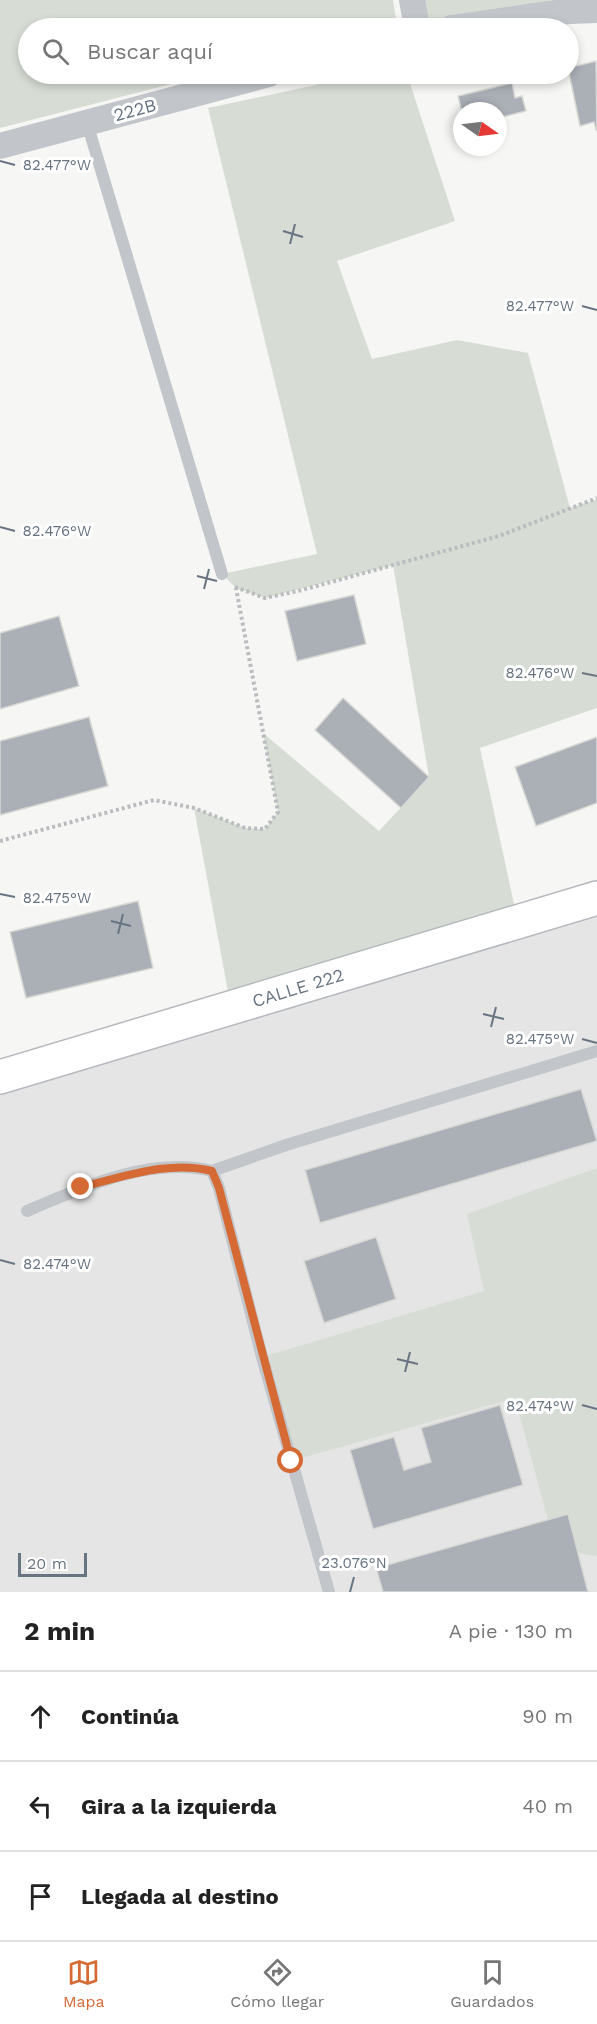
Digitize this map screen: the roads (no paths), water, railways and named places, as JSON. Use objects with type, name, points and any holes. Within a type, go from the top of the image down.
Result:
[{"type":"main road","name":"CALLE 222","points":[[0,1077],[597,898]]},
{"type":"street","points":[[412,0],[415,18]]},
{"type":"street","points":[[521,18],[570,11],[597,10]]},
{"type":"street","name":"222B","points":[[0,146],[232,84]]},
{"type":"lane","points":[[87,123],[222,574]]},
{"type":"lane","points":[[27,1211],[81,1187],[154,1169],[192,1166],[212,1171],[286,1145],[597,1051]]},
{"type":"lane","points":[[212,1171],[329,1592]]}]
